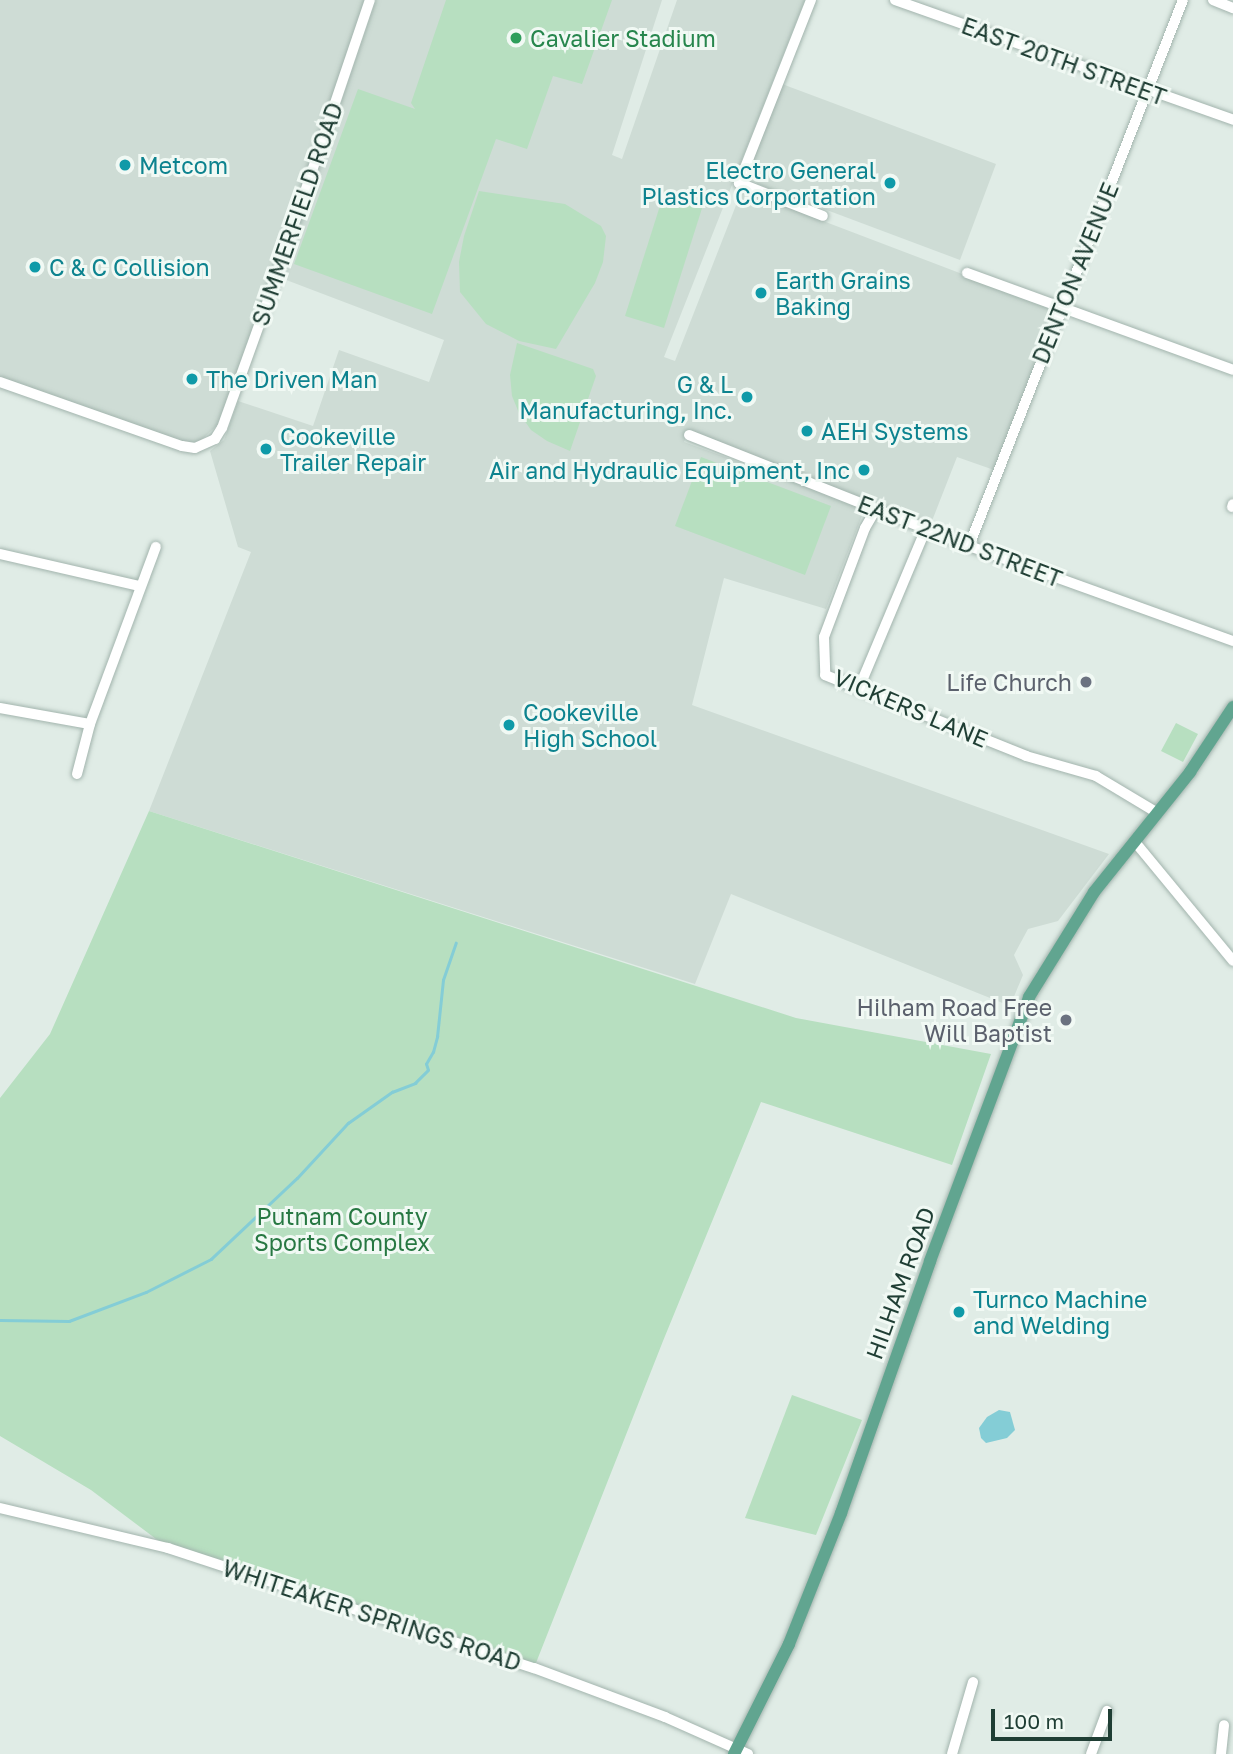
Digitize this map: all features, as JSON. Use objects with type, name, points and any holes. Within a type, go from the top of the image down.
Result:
[{"type":"main road","name":"HILHAM ROAD","points":[[739,1752],[789,1644],[841,1513],[1005,1054],[1029,997],[1094,892],[1190,772],[1233,707]]},
{"type":"street","name":"SUMMERFIELD ROAD","points":[[0,382],[181,446],[205,446],[222,428],[370,0]]},
{"type":"street","points":[[811,0],[739,183],[823,216]]},
{"type":"street","name":"EAST 20TH STREET","points":[[895,0],[922,5],[1147,92],[1233,120]]},
{"type":"street","name":"DENTON AVENUE","points":[[969,546],[1060,308],[1183,0]]},
{"type":"street","points":[[1213,0],[1233,8]]},
{"type":"street","points":[[967,274],[1233,370]]},
{"type":"street","name":"EAST 22ND STREET","points":[[689,435],[969,546],[1233,641]]},
{"type":"street","name":"VICKERS LANE","points":[[876,509],[864,528],[824,637],[825,675],[1026,756],[1096,775],[1156,812]]},
{"type":"street","points":[[859,688],[926,528]]},
{"type":"street","points":[[76,774],[90,724],[156,547]]},
{"type":"street","points":[[0,554],[140,586]]},
{"type":"street","points":[[0,708],[90,724]]},
{"type":"street","points":[[1135,842],[1233,961]]},
{"type":"street","name":"WHITEAKER SPRINGS ROAD","points":[[0,1508],[181,1552],[534,1668],[666,1717],[739,1752]]},
{"type":"street","points":[[952,1754],[973,1682]]},
{"type":"street","points":[[1091,1754],[1107,1711]]},
{"type":"street","points":[[1222,1754],[1224,1725]]},
{"type":"shaded area","points":[[0,0],[367,0],[222,421],[200,441],[188,443],[0,379]]},
{"type":"shaded area","name":"Cookeville High School","points":[[376,0],[662,0],[612,155],[622,159],[677,0],[805,0],[664,357],[675,361],[742,190],[1054,309],[1054,316],[994,470],[957,457],[930,526],[688,431],[684,442],[865,508],[826,609],[724,578],[692,705],[1109,854],[1058,921],[1028,929],[1014,955],[1023,975],[1010,1006],[731,894],[695,984],[149,811],[251,552],[238,547],[210,451],[224,440],[238,401],[313,426],[339,350],[429,382],[444,340],[281,278]]},
{"type":"shaded area","points":[[782,84],[996,164],[960,260],[757,184],[749,171]]},
{"type":"green space","points":[[446,0],[612,0],[582,84],[553,76],[527,149],[496,139],[432,314],[294,264],[358,89],[415,109],[411,103]]},
{"type":"green space","points":[[665,190],[704,202],[664,328],[625,316]]},
{"type":"green space","points":[[479,191],[565,204],[601,226],[606,236],[603,262],[595,283],[556,349],[519,341],[486,324],[460,292],[459,262],[464,236]]},
{"type":"green space","points":[[517,343],[593,369],[596,376],[570,451],[531,430],[519,413],[512,396],[510,375]]},
{"type":"green space","points":[[701,457],[831,506],[805,575],[675,526]]},
{"type":"green space","points":[[1176,723],[1198,734],[1183,762],[1161,751]]},
{"type":"green space","name":"Putnam County Sports Complex","points":[[149,811],[796,1018],[991,1054],[952,1165],[761,1102],[534,1668],[168,1548],[91,1490],[0,1436],[0,1098],[50,1034]]},
{"type":"green space","points":[[792,1395],[862,1420],[816,1535],[745,1518]]},
{"type":"water","points":[[999,1410],[1010,1412],[1015,1430],[1007,1438],[986,1443],[981,1438],[979,1428],[987,1417]]},
{"type":"waterway","points":[[0,1320],[69,1321],[146,1292],[211,1259],[297,1178],[348,1123],[392,1092],[415,1083],[428,1070],[426,1064],[437,1037],[443,980],[456,943]]},
{"type":"place","name":"Cavalier Stadium","points":[[516,38]]},
{"type":"place","name":"Metcom","points":[[125,165]]},
{"type":"place","name":"Electro General Plastics Corportation","points":[[890,183]]},
{"type":"place","name":"C & C Collision","points":[[35,267]]},
{"type":"place","name":"Earth Grains Baking","points":[[761,293]]},
{"type":"place","name":"The Driven Man","points":[[192,379]]},
{"type":"place","name":"G & L Manufacturing, Inc.","points":[[747,397]]},
{"type":"place","name":"AEH Systems","points":[[807,431]]},
{"type":"place","name":"Cookeville Trailer Repair","points":[[266,449]]},
{"type":"place","name":"Air and Hydraulic Equipment, Inc","points":[[864,470]]},
{"type":"place","name":"Life Church","points":[[1086,682]]},
{"type":"place","name":"Cookeville High School","points":[[509,725]]},
{"type":"place","name":"Hilham Road Free Will Baptist","points":[[1066,1020]]},
{"type":"place","name":"Turnco Machine and Welding","points":[[959,1312]]}]
